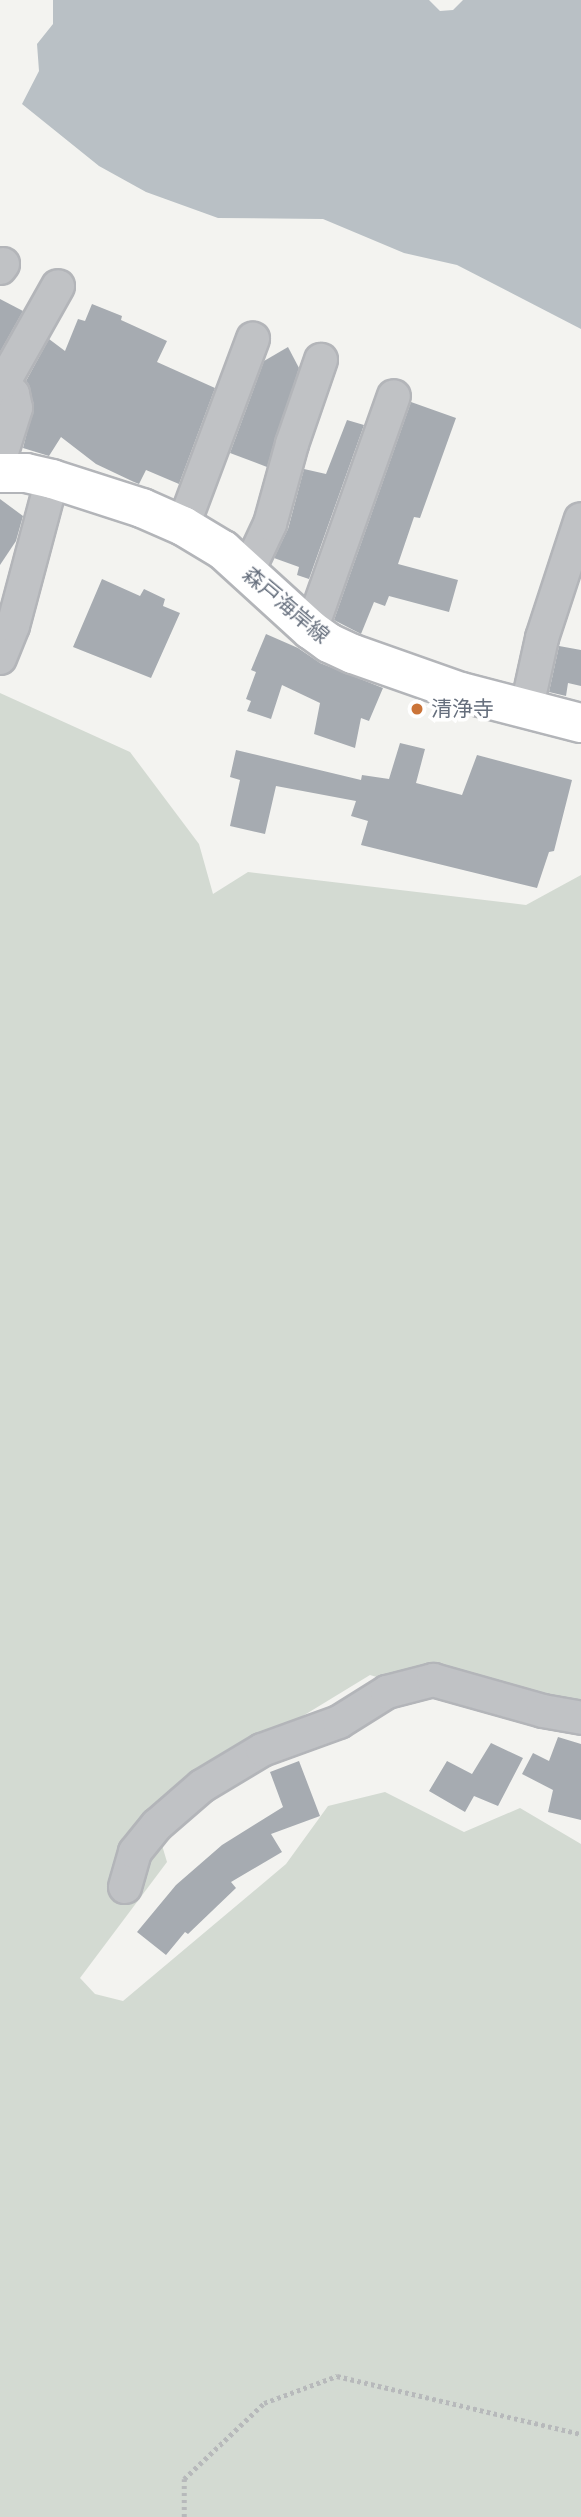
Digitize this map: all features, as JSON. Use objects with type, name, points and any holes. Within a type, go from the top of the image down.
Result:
[{"type":"main road","name":"森戸海岸線","points":[[0,473],[26,473],[52,479],[142,508],[183,526],[223,551],[311,630],[329,643],[353,654],[526,711],[581,723]]},
{"type":"lane","points":[[0,458],[16,408],[13,394],[2,381],[58,286]]},
{"type":"lane","points":[[183,526],[253,339]]},
{"type":"lane","points":[[247,573],[270,524],[292,444],[321,360]]},
{"type":"lane","points":[[311,630],[394,396]]},
{"type":"lane","points":[[0,658],[17,614],[52,479]]},
{"type":"lane","points":[[526,711],[542,638],[581,519]]},
{"type":"lane","points":[[125,1887],[135,1852],[157,1825],[202,1786],[262,1749],[339,1722],[387,1692],[433,1680],[542,1711],[581,1718]]},
{"type":"path","points":[[184,2517],[184,2479],[264,2403],[337,2376],[581,2434]]},
{"type":"shaded area","points":[[53,0],[429,0],[440,11],[453,10],[463,0],[581,0],[581,329],[457,265],[404,253],[323,219],[218,218],[146,192],[99,166],[22,104],[39,71],[37,44],[53,24]]},
{"type":"shaded area","points":[[0,693],[130,752],[199,844],[213,894],[248,872],[526,905],[581,875],[581,1725],[479,1708],[370,1675],[201,1778],[153,1815],[167,1862],[80,1978],[95,1994],[123,2001],[286,1864],[328,1806],[385,1792],[464,1832],[520,1808],[581,1844],[581,2517],[0,2517]]},
{"type":"building","points":[[0,299],[23,311],[0,352]]},
{"type":"building","points":[[92,304],[122,316],[121,320],[167,341],[157,362],[215,388],[179,484],[146,470],[139,484],[96,464],[61,437],[49,456],[23,448],[34,405],[26,381],[49,339],[65,351],[78,319],[85,321]]},
{"type":"building","points":[[288,347],[299,368],[267,467],[230,453],[264,361]]},
{"type":"building","points":[[411,402],[456,418],[420,518],[414,517],[398,564],[458,580],[449,612],[389,596],[385,606],[374,602],[361,634],[334,620]]},
{"type":"building","points":[[347,420],[364,425],[309,579],[297,575],[299,567],[274,558],[288,529],[304,469],[326,474]]},
{"type":"building","points":[[0,499],[23,516],[16,541],[0,565]]},
{"type":"building","points":[[102,579],[140,596],[144,589],[165,599],[163,606],[180,613],[151,678],[73,647]]},
{"type":"building","points":[[266,634],[298,648],[320,663],[383,688],[369,721],[361,718],[355,748],[314,734],[320,703],[282,685],[271,719],[247,711],[251,701],[246,699],[256,672],[251,670]]},
{"type":"building","points":[[559,646],[581,650],[581,686],[568,683],[566,696],[549,692]]},
{"type":"building","points":[[400,743],[425,749],[416,783],[462,795],[477,755],[572,780],[554,851],[549,852],[537,888],[361,845],[368,821],[351,816],[356,801],[276,786],[265,834],[230,826],[240,780],[230,777],[236,750],[361,780],[362,775],[389,779]]},
{"type":"building","points":[[558,1737],[581,1744],[581,1820],[548,1812],[553,1790],[522,1774],[533,1753],[549,1761]]},
{"type":"building","points":[[491,1743],[523,1758],[498,1806],[474,1796],[465,1812],[429,1791],[447,1761],[472,1774]]},
{"type":"building","points":[[299,1761],[320,1816],[271,1834],[282,1852],[231,1882],[236,1888],[188,1934],[185,1932],[166,1955],[137,1932],[176,1885],[222,1845],[283,1807],[270,1772]]},
{"type":"place","name":"清浄寺","points":[[417,709]]}]
